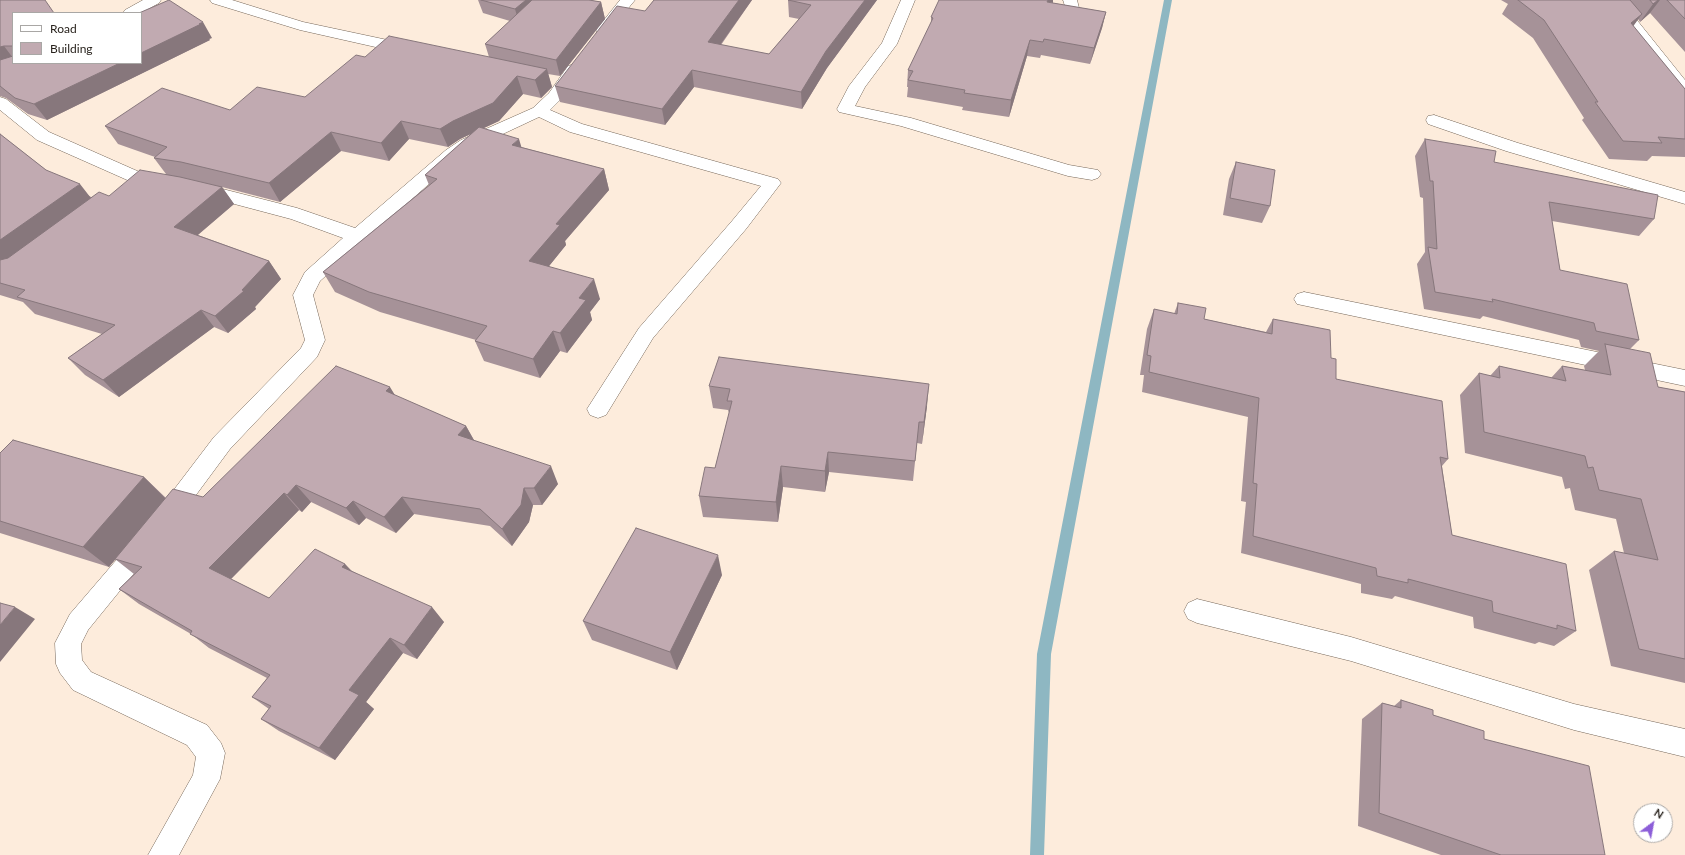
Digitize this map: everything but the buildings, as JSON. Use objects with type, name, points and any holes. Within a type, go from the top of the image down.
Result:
[{"type":"street","points":[[132,12],[154,0]]},
{"type":"street","points":[[217,0],[300,26],[428,54]]},
{"type":"street","points":[[163,855],[206,779],[211,754],[198,735],[82,681],[69,664],[68,643],[79,622],[173,510],[222,443],[242,420],[310,352],[316,340],[303,295],[312,277],[452,154],[467,144],[539,111],[555,96],[557,81],[590,48],[628,0]]},
{"type":"street","points":[[908,0],[889,44],[857,86],[845,109],[905,122],[1068,170],[1092,174]]},
{"type":"street","points":[[1608,0],[1627,17],[1685,91]]},
{"type":"street","points":[[0,102],[43,136],[140,179],[182,185],[291,213],[357,236]]},
{"type":"street","points":[[539,111],[576,128],[772,183],[739,225],[646,333],[598,409]]},
{"type":"street","points":[[1434,120],[1512,147],[1685,198]]},
{"type":"street","points":[[122,192],[140,179]]},
{"type":"street","points":[[1304,299],[1685,378]]},
{"type":"street","points":[[1197,611],[1351,649],[1574,717],[1685,743]]},
{"type":"waterway","points":[[1037,855],[1044,654],[1168,0]]}]
